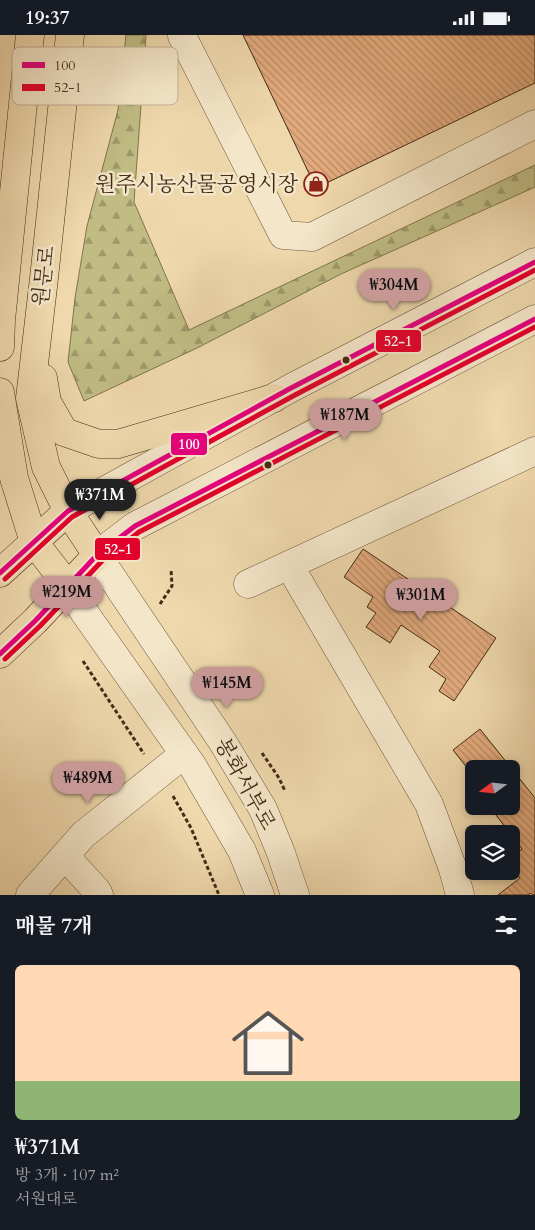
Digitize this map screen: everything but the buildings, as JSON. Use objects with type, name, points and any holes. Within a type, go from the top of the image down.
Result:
[{"type":"main road","points":[[0,183],[13,105]]},
{"type":"main road","name":"원문로","points":[[0,347],[1,320],[23,105]]},
{"type":"main road","name":"원문로","points":[[62,105],[30,398],[46,467],[68,511],[97,555]]},
{"type":"main road","points":[[37,329],[47,402],[64,432],[99,444],[118,444],[274,398]]},
{"type":"main road","points":[[0,392],[14,478],[34,542],[68,586]]},
{"type":"main road","points":[[0,573],[68,511]]},
{"type":"main road","points":[[0,654],[35,621],[97,555]]},
{"type":"street","points":[[182,35],[283,235],[312,237],[535,124]]},
{"type":"street","points":[[68,511],[274,398],[535,262]]},
{"type":"street","points":[[97,555],[135,526],[535,319]]},
{"type":"street","points":[[248,584],[535,451]]},
{"type":"street","name":"봉화서부로","points":[[97,555],[222,741],[263,809],[281,853],[295,895]]},
{"type":"street","points":[[289,565],[429,804],[453,869],[460,895]]},
{"type":"street","name":"봉화서부로","points":[[68,586],[84,612],[192,765],[242,851],[260,895]]},
{"type":"street","points":[[30,895],[84,835],[184,754]]},
{"type":"street","points":[[64,856],[99,895]]},
{"type":"green space","points":[[126,35],[146,35],[145,47],[125,47]]},
{"type":"green space","points":[[119,105],[141,105],[134,202],[189,330],[535,165],[535,187],[341,274],[197,348],[84,401],[68,362],[75,298],[87,226]]},
{"type":"transit line","name":"100","points":[[0,573],[68,511],[291,388],[535,262]]},
{"type":"transit line","name":"52-1","points":[[5,579],[72,517],[295,395],[535,270]]},
{"type":"transit line","name":"100","points":[[0,654],[35,621],[97,555],[135,526],[535,319]]},
{"type":"transit line","name":"52-1","points":[[5,659],[40,626],[102,561],[139,532],[535,327]]},
{"type":"place","name":"원주시농산물공영시장","points":[[316,184]]}]
